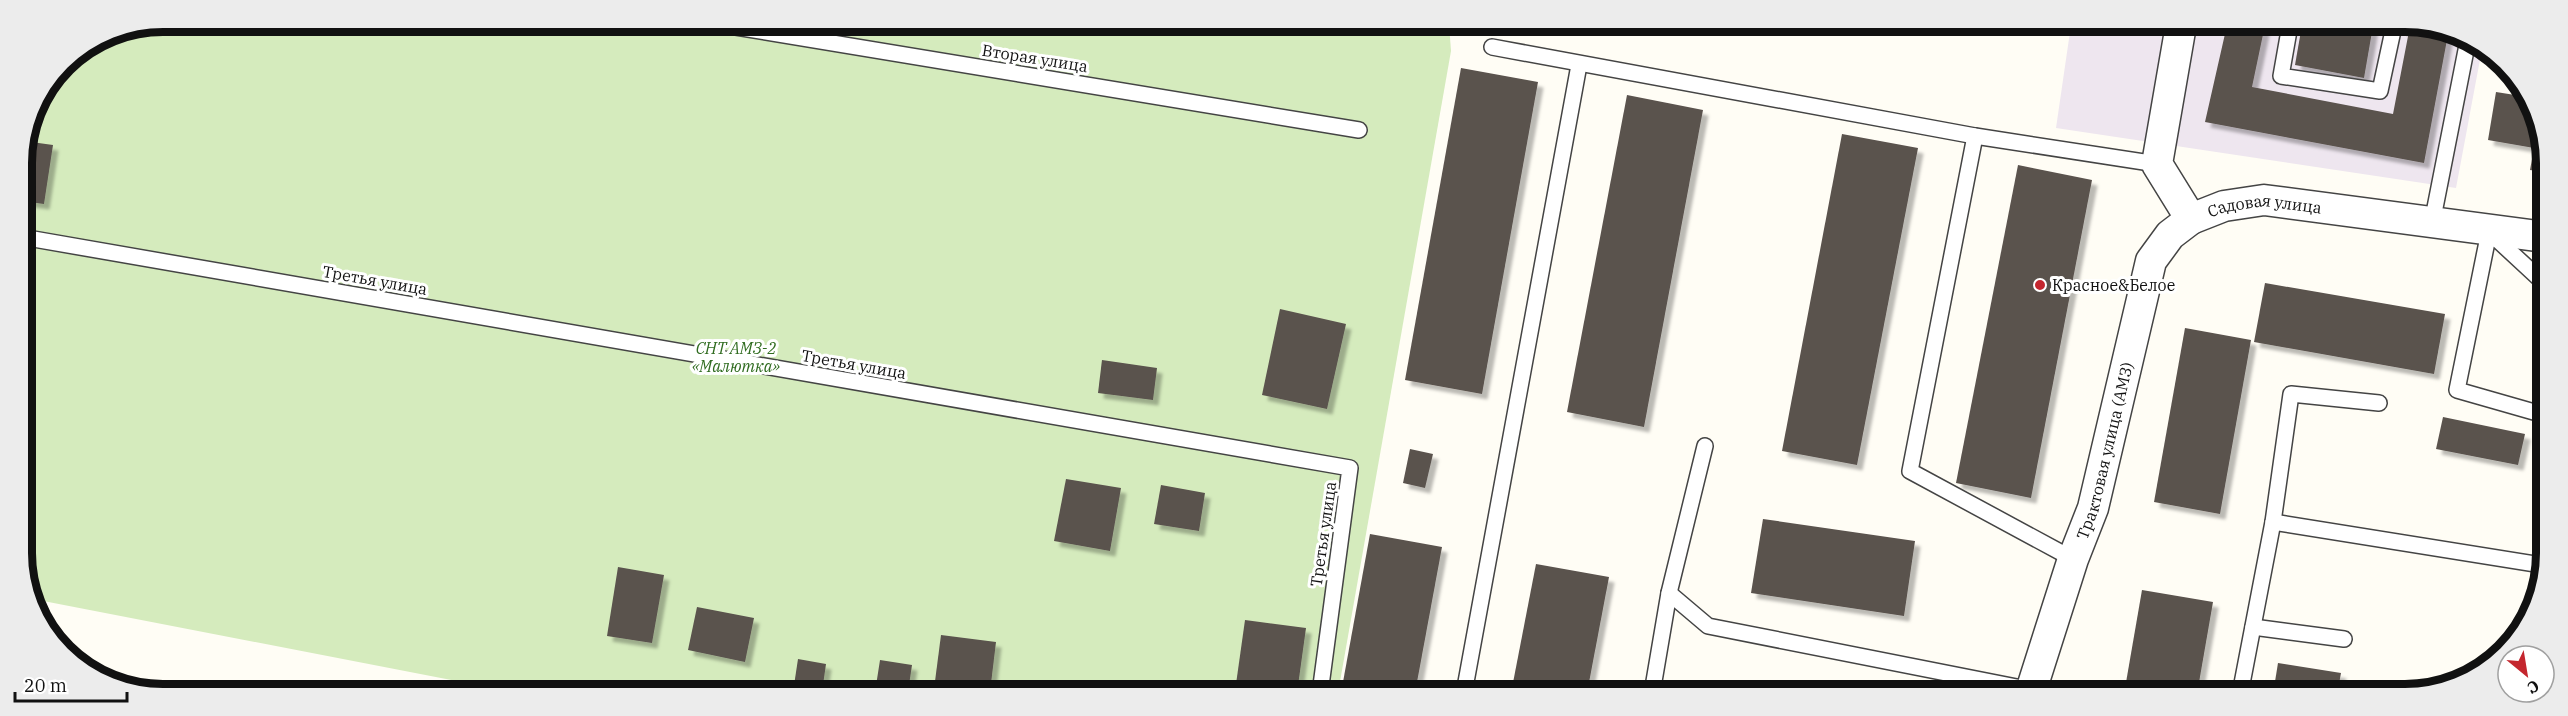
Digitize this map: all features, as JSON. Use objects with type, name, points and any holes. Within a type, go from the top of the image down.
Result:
[{"type":"street","points":[[2157,164],[2180,32]]},
{"type":"street","name":"Садовая улица","points":[[2157,164],[2191,219],[2224,206],[2264,200],[2489,232],[2536,236]]},
{"type":"street","name":"Трактовая улица (АМЗ)","points":[[2034,684],[2073,559],[2093,508],[2151,261],[2170,235],[2191,219]]},
{"type":"lane","name":"Вторая улица","points":[[766,32],[1359,130]]},
{"type":"lane","points":[[2289,32],[2281,76],[2380,91],[2393,32]]},
{"type":"lane","points":[[1492,47],[1975,136],[2157,164]]},
{"type":"lane","points":[[2432,224],[2467,47]]},
{"type":"lane","points":[[1466,684],[1580,65]]},
{"type":"lane","points":[[1975,136],[1910,471],[2073,559]]},
{"type":"lane","points":[[2489,232],[2536,276]]},
{"type":"lane","points":[[2489,232],[2457,390],[2534,412]]},
{"type":"lane","name":"Третья улица","points":[[32,239],[1350,468],[1321,684]]},
{"type":"lane","points":[[2242,684],[2273,522],[2290,394],[2379,403]]},
{"type":"lane","points":[[1654,684],[1669,593],[1705,446]]},
{"type":"lane","points":[[2273,522],[2536,564]]},
{"type":"lane","points":[[1669,593],[1708,626],[1992,684]]},
{"type":"lane","points":[[2253,627],[2344,639]]},
{"type":"shaded area","points":[[2070,32],[2414,32],[2448,38],[2481,56],[2456,188],[2056,128]]},
{"type":"green space","name":"СНТ АМЗ-2 «Малютка»","points":[[154,32],[1450,32],[1451,51],[1340,684],[472,684],[40,600],[32,562],[32,154],[38,120],[45,104],[58,83],[76,64],[90,54],[120,38]]},
{"type":"building","points":[[2225,32],[2264,32],[2252,87],[2393,114],[2409,32],[2447,38],[2424,163],[2205,122]]},
{"type":"building","points":[[2301,32],[2372,32],[2364,78],[2295,65]]},
{"type":"building","points":[[1461,68],[1538,82],[1482,394],[1405,380]]},
{"type":"building","points":[[2496,92],[2515,95],[2516,92],[2530,120],[2534,137],[2536,171],[2530,170],[2534,148],[2488,140]]},
{"type":"building","points":[[1627,95],[1703,110],[1644,427],[1567,412]]},
{"type":"building","points":[[1842,134],[1918,148],[1857,465],[1782,451]]},
{"type":"building","points":[[33,142],[53,145],[44,204],[32,202]]},
{"type":"building","points":[[2018,165],[2092,180],[2031,498],[1956,483]]},
{"type":"building","points":[[2265,283],[2445,314],[2434,374],[2254,342]]},
{"type":"building","points":[[1280,309],[1346,324],[1327,409],[1262,395]]},
{"type":"building","points":[[2185,328],[2251,340],[2220,514],[2154,502]]},
{"type":"building","points":[[1102,360],[1157,368],[1153,400],[1098,393]]},
{"type":"building","points":[[2443,417],[2525,434],[2518,465],[2436,449]]},
{"type":"building","points":[[1410,449],[1433,454],[1425,488],[1403,483]]},
{"type":"building","points":[[1066,479],[1121,488],[1110,551],[1054,541]]},
{"type":"building","points":[[1161,485],[1205,493],[1199,531],[1154,524]]},
{"type":"building","points":[[1763,519],[1915,541],[1904,616],[1751,593]]},
{"type":"building","points":[[1370,534],[1442,547],[1417,684],[1343,684]]},
{"type":"building","points":[[1536,564],[1609,577],[1589,684],[1513,684]]},
{"type":"building","points":[[618,567],[664,575],[652,643],[607,636]]},
{"type":"building","points":[[2142,590],[2213,602],[2199,684],[2126,684]]},
{"type":"building","points":[[697,607],[754,618],[745,662],[688,650]]},
{"type":"building","points":[[1245,620],[1306,628],[1298,684],[1236,684]]},
{"type":"building","points":[[941,635],[996,642],[991,684],[935,684]]},
{"type":"building","points":[[798,659],[826,664],[823,684],[794,684]]},
{"type":"building","points":[[880,660],[912,665],[909,684],[876,684]]},
{"type":"building","points":[[2278,663],[2341,673],[2339,684],[2275,684]]},
{"type":"place","name":"Красное&Белое","points":[[2040,285]]}]
